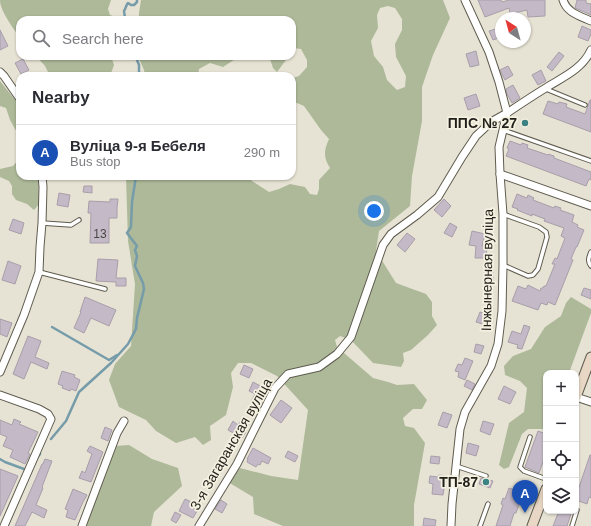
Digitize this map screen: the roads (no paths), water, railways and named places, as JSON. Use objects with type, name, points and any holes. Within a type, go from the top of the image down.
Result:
[{"type":"main road","points":[[579,389],[591,357]]},
{"type":"main road","points":[[532,526],[543,500]]},
{"type":"street","points":[[465,0],[489,52],[499,82],[507,114],[545,88],[569,74],[590,54]]},
{"type":"street","points":[[563,0],[567,8],[572,13],[591,21]]},
{"type":"street","points":[[0,72],[16,93]]},
{"type":"street","name":"Інжынерная вуліца","points":[[451,526],[460,429],[465,412],[491,366],[498,344],[502,311],[503,265],[503,214],[499,147],[507,114]]},
{"type":"street","name":"3-я Загаранская вуліца","points":[[199,526],[237,464],[274,388],[288,374],[319,367],[336,354],[351,337],[383,245],[391,234],[438,198],[476,136],[490,122],[507,114]]},
{"type":"street","points":[[500,174],[591,206]]},
{"type":"street","points":[[0,372],[24,315],[39,272],[42,223],[42,180]]},
{"type":"street","points":[[0,395],[39,409],[48,414],[51,420],[4,526]]},
{"type":"street","points":[[579,398],[591,402]]},
{"type":"street","points":[[82,526],[117,433],[124,421]]},
{"type":"lane","points":[[545,88],[585,105]]},
{"type":"lane","points":[[503,130],[591,161]]},
{"type":"lane","points":[[503,214],[539,227],[546,232],[548,237],[538,269],[533,275],[528,276],[503,265]]},
{"type":"lane","points":[[42,223],[71,225],[79,220]]},
{"type":"lane","points":[[591,252],[588,258],[588,263],[591,266]]},
{"type":"lane","points":[[39,272],[105,289]]},
{"type":"lane","points":[[530,437],[520,466],[524,471],[543,478]]},
{"type":"lane","points":[[456,466],[486,476]]},
{"type":"lane","points":[[480,526],[488,504]]},
{"type":"lane","points":[[572,526],[576,514]]},
{"type":"waterway","points":[[125,16],[124,11],[128,3],[134,5],[137,0]]},
{"type":"waterway","points":[[137,60],[139,72]]},
{"type":"waterway","points":[[51,439],[66,421],[79,392],[111,363],[128,344],[136,329],[144,289],[143,283],[135,266],[137,256],[135,250],[137,246],[127,233],[131,227],[132,202],[135,180]]},
{"type":"waterway","points":[[52,327],[109,360],[117,355]]},
{"type":"waterway","points":[[37,458],[40,454]]},
{"type":"waterway","points":[[0,459],[24,469]]},
{"type":"place","name":"ППС № 27","points":[[525,123]]},
{"type":"place","name":"ТП-87","points":[[486,482]]},
{"type":"place","name":"Вуліца 9-я Бебеля","points":[[525,513]]}]
